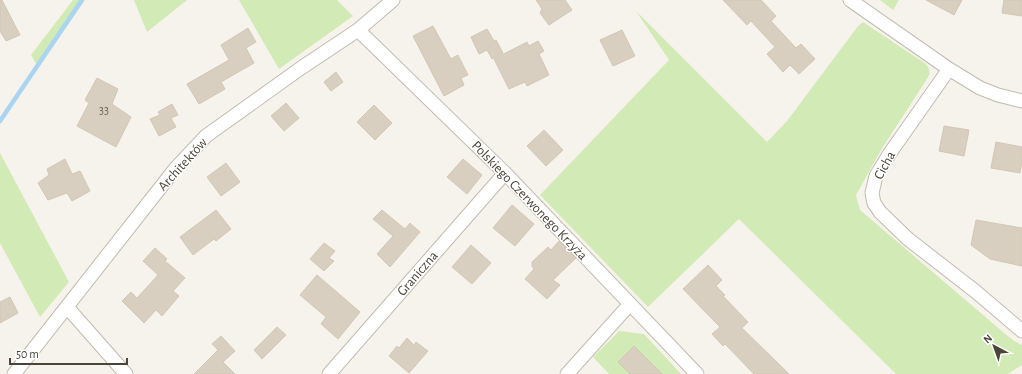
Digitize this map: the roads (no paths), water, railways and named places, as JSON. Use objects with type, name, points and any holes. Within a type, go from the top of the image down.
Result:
[{"type":"street","name":"Architektów","points":[[14,374],[175,169],[206,136],[301,68],[358,30],[393,0]]},
{"type":"street","points":[[850,0],[949,69],[980,88],[998,95],[1022,101]]},
{"type":"street","name":"Polskiego Czerwonego Krzyża","points":[[358,30],[505,173],[697,374]]},
{"type":"street","name":"Cicha","points":[[949,69],[890,152],[876,176],[872,193],[874,203],[880,212],[908,239],[975,291],[1022,331]]},
{"type":"street","name":"Graniczna","points":[[329,374],[505,173]]},
{"type":"street","points":[[567,374],[630,304]]},
{"type":"street","points":[[67,307],[126,374]]},
{"type":"waterway","points":[[0,121],[82,0]]}]
